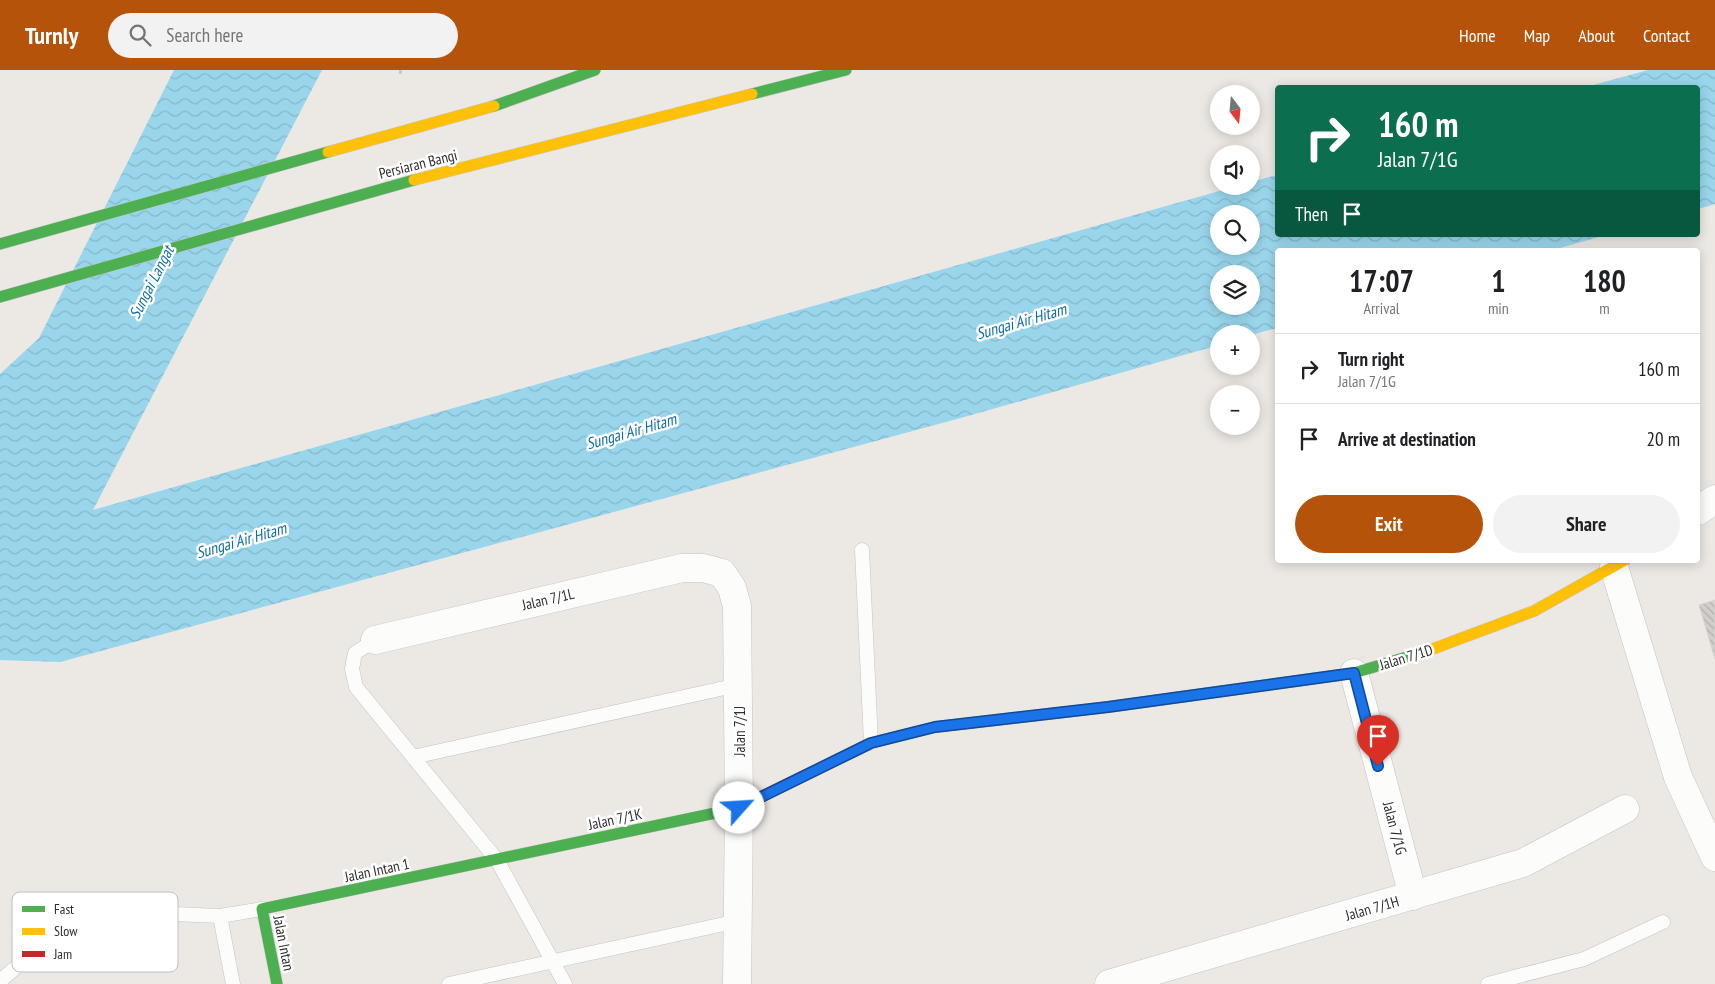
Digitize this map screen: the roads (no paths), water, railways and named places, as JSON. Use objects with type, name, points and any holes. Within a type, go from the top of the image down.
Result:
[{"type":"main road","points":[[0,244],[500,104],[595,70]]},
{"type":"main road","name":"Persiaran Bangi","points":[[0,297],[383,188],[846,70]]},
{"type":"main road","name":"Jalan 7/1D","points":[[739,808],[871,743],[935,727],[1108,707],[1354,673],[1442,646],[1534,611],[1620,564]]},
{"type":"main road","name":"Jalan 7/1K","points":[[497,860],[739,808]]},
{"type":"main road","name":"Jalan Intan 1","points":[[262,909],[497,860]]},
{"type":"main road","name":"Jalan Intan","points":[[262,909],[277,984]]},
{"type":"street","points":[[1700,510],[1715,499]]},
{"type":"street","points":[[1620,564],[1678,777],[1715,857]]},
{"type":"street","name":"Jalan 7/1L","points":[[375,640],[682,568],[704,568],[722,573]]},
{"type":"street","name":"Jalan 7/1J","points":[[722,573],[732,588],[737,606],[739,808],[737,984]]},
{"type":"street","name":"Jalan 7/1G","points":[[1354,673],[1413,896]]},
{"type":"street","name":"Jalan 7/1H","points":[[1109,984],[1165,976],[1413,896],[1523,863],[1625,809]]},
{"type":"lane","points":[[862,550],[871,743]]},
{"type":"lane","points":[[375,640],[355,653],[352,669],[356,687],[497,860],[565,984]]},
{"type":"lane","points":[[413,757],[738,685]]},
{"type":"lane","points":[[178,915],[220,916],[262,909]]},
{"type":"lane","points":[[220,916],[233,984]]},
{"type":"lane","points":[[449,984],[738,921]]},
{"type":"lane","points":[[1488,984],[1584,959],[1664,922]]},
{"type":"lane","points":[[0,981],[12,971]]},
{"type":"water","points":[[174,70],[322,70],[93,510],[1210,194],[1260,195],[1260,180],[1275,176],[1275,237],[1599,237],[1560,248],[1275,248],[1275,329],[1260,333],[1260,325],[1210,325],[1210,348],[968,416],[60,662],[0,660],[0,374],[39,338]]},
{"type":"water","points":[[1648,70],[1715,70],[1715,204],[1700,208],[1700,85],[1593,85]]},
{"type":"water label","name":"Sungai Langat","points":[[151,282]]},
{"type":"water label","name":"Sungai Air Hitam","points":[[1021,321]]},
{"type":"water label","name":"Sungai Air Hitam","points":[[631,431]]},
{"type":"water label","name":"Sungai Air Hitam","points":[[241,540]]}]
